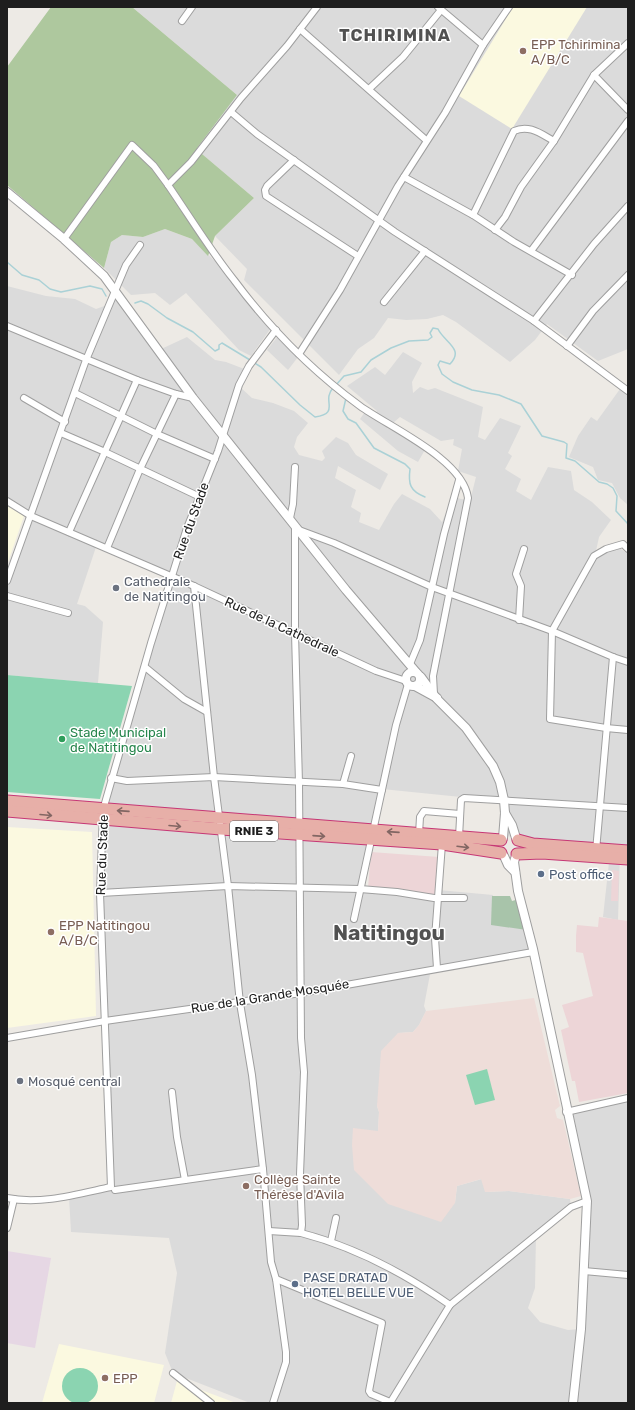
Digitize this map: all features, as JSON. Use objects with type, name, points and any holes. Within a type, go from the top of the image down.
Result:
[{"type":"highway","name":"RNIE 3","points":[[7,801],[102,815]]},
{"type":"highway","name":"RNIE 3","points":[[7,811],[102,815],[372,835],[442,844],[511,857],[516,855],[542,853],[628,851]]},
{"type":"highway","name":"RNIE 3","points":[[372,835],[419,834],[502,839],[511,836],[532,844],[596,852],[628,859]]},
{"type":"highway","points":[[502,839],[499,848],[503,855]]},
{"type":"highway","points":[[516,855],[520,849],[517,839]]},
{"type":"street","points":[[182,21],[192,7]]},
{"type":"street","points":[[168,185],[191,162],[287,46],[316,7]]},
{"type":"street","points":[[501,7],[506,13]]},
{"type":"street","points":[[299,354],[329,308],[378,220],[426,140],[445,113],[483,45],[510,7]]},
{"type":"street","points":[[369,89],[403,57],[440,8],[483,45]]},
{"type":"street","points":[[300,29],[426,140]]},
{"type":"street","points":[[495,230],[505,217],[519,191],[554,141],[594,75],[628,43]]},
{"type":"street","points":[[594,75],[628,110]]},
{"type":"street","points":[[231,112],[257,134],[378,220],[534,322],[628,391]]},
{"type":"street","points":[[531,251],[628,121]]},
{"type":"street","points":[[473,216],[514,131],[522,127],[530,129],[554,141]]},
{"type":"street","points":[[64,239],[132,144],[154,166],[233,279],[276,330],[299,354],[353,401],[432,452],[448,466],[460,480],[465,488],[468,498],[448,593],[433,676],[436,696]]},
{"type":"street","points":[[294,160],[267,186],[265,190],[266,196],[358,256]]},
{"type":"street","points":[[404,177],[572,275]]},
{"type":"street","points":[[7,192],[64,239],[104,276],[116,290],[193,398],[346,590],[436,696],[458,718],[487,757],[500,782],[505,813],[502,839]]},
{"type":"street","points":[[534,322],[572,275],[594,244],[628,206]]},
{"type":"street","points":[[7,581],[86,360],[130,257],[140,245]]},
{"type":"street","points":[[384,302],[425,251]]},
{"type":"street","points":[[567,346],[593,311],[628,275]]},
{"type":"street","points":[[7,326],[137,380],[176,394],[193,398]]},
{"type":"street","name":"Rue du Stade","points":[[7,1198],[63,1197],[112,1187],[100,893],[102,815],[111,778],[171,576],[224,435],[239,385],[253,361],[276,330]]},
{"type":"street","points":[[69,532],[137,380]]},
{"type":"street","points":[[75,393],[157,434],[215,459]]},
{"type":"street","points":[[107,548],[140,469],[176,394]]},
{"type":"street","points":[[24,398],[65,422]]},
{"type":"street","points":[[61,433],[200,497]]},
{"type":"street","points":[[290,518],[293,504],[295,468]]},
{"type":"street","points":[[410,664],[420,640],[444,534],[460,480]]},
{"type":"street","name":"Rue de la Cathedrale","points":[[7,501],[31,516],[194,586],[376,670],[410,684]]},
{"type":"street","points":[[297,528],[432,587],[519,620],[552,630],[613,657],[628,662]]},
{"type":"street","points":[[297,528],[295,633],[299,783],[301,993],[304,1072],[300,1174],[302,1233]]},
{"type":"street","points":[[628,549],[623,544],[606,549],[594,556],[552,630],[550,719],[628,730]]},
{"type":"street","points":[[519,620],[521,586],[516,574],[524,549]]},
{"type":"street","points":[[194,586],[240,1003],[252,1075],[263,1170],[271,1262],[276,1279],[286,1362],[273,1403]]},
{"type":"street","points":[[7,596],[68,613]]},
{"type":"street","points":[[596,852],[613,657]]},
{"type":"street","points":[[145,667],[184,699],[208,712]]},
{"type":"street","points":[[418,674],[410,672],[406,678],[410,684],[436,696]]},
{"type":"street","points":[[410,684],[419,684],[418,674]]},
{"type":"street","points":[[354,919],[396,724],[410,684]]},
{"type":"street","points":[[343,784],[351,756]]},
{"type":"street","points":[[111,778],[126,781],[214,778],[343,784],[382,790]]},
{"type":"street","points":[[459,837],[462,798],[628,808]]},
{"type":"street","points":[[419,834],[420,817],[424,811],[460,814]]},
{"type":"street","points":[[505,813],[512,825],[517,839]]},
{"type":"street","points":[[437,968],[435,938],[442,844]]},
{"type":"street","points":[[503,855],[515,872]]},
{"type":"street","points":[[516,855],[514,862],[515,872],[534,952],[566,1112],[586,1201],[581,1337],[573,1403]]},
{"type":"street","points":[[100,893],[228,886],[360,890],[437,898],[464,898]]},
{"type":"street","name":"Rue de la Grande Mosquée","points":[[7,1038],[105,1021],[240,1003],[534,952]]},
{"type":"street","points":[[172,1092],[177,1137],[185,1180]]},
{"type":"street","points":[[566,1112],[628,1098]]},
{"type":"street","points":[[115,1190],[263,1170]]},
{"type":"street","points":[[7,1228],[14,1199]]},
{"type":"street","points":[[276,1279],[381,1322],[382,1325],[369,1391],[371,1394],[390,1402],[450,1304],[571,1207],[586,1201]]},
{"type":"street","points":[[331,1241],[336,1218]]},
{"type":"street","points":[[269,1231],[302,1233],[331,1241],[384,1264],[450,1304]]},
{"type":"street","points":[[584,1271],[628,1275]]},
{"type":"street","points":[[173,1373],[211,1403]]},
{"type":"shaded area","points":[[132,7],[628,7],[628,349],[598,361],[547,324],[535,340],[510,362],[456,322],[443,315],[427,319],[406,320],[388,318],[374,338],[358,349],[339,375],[244,280],[247,269],[215,236],[254,198],[202,154],[197,148],[237,95]]},
{"type":"shaded area","name":"EPP Tchirimina A/B/C","points":[[513,7],[587,7],[512,129],[459,96]]},
{"type":"shaded area","points":[[165,229],[192,239],[220,266],[271,328],[251,356],[239,350],[186,293],[170,305],[155,293],[131,295],[104,268],[111,242],[122,235],[143,237]]},
{"type":"shaded area","points":[[7,286],[46,296],[75,299],[96,309],[110,304],[116,290],[159,350],[187,337],[215,360],[226,362],[247,370],[239,386],[252,398],[273,403],[294,411],[308,423],[297,437],[294,447],[299,455],[322,461],[325,458],[322,451],[336,437],[348,443],[356,455],[388,474],[380,490],[338,466],[335,478],[356,490],[351,507],[361,513],[359,522],[379,530],[394,504],[402,494],[430,509],[442,522],[453,497],[470,501],[476,477],[458,471],[462,449],[453,445],[454,439],[441,441],[400,417],[387,428],[426,448],[418,462],[398,451],[360,419],[365,412],[373,418],[377,411],[347,386],[375,367],[385,375],[403,352],[422,363],[412,382],[413,393],[420,387],[428,390],[435,388],[483,407],[478,437],[485,440],[500,418],[521,426],[508,453],[512,456],[505,469],[521,479],[516,491],[531,500],[548,467],[571,471],[574,490],[592,502],[611,520],[599,537],[596,551],[615,545],[625,552],[628,537],[628,855],[620,854],[618,920],[603,917],[610,853],[507,836],[505,798],[461,797],[382,789],[372,831],[103,810],[172,577],[97,544],[77,604],[85,606],[103,622],[98,683],[7,675],[7,574],[30,513],[7,499]]},
{"type":"shaded area","points":[[278,336],[298,357],[288,370],[267,350]]},
{"type":"shaded area","points":[[620,389],[628,394],[628,505],[620,498],[612,483],[598,480],[593,467],[569,457],[578,436],[591,417],[597,421]]},
{"type":"shaded area","points":[[7,506],[24,516],[7,565]]},
{"type":"shaded area","points":[[101,821],[369,839],[359,891],[435,899],[438,890],[493,895],[492,899],[527,930],[531,950],[431,969],[424,1006],[426,1011],[419,1025],[413,1032],[398,1033],[377,1106],[379,1112],[378,1131],[455,1203],[457,1186],[482,1179],[486,1192],[509,1191],[570,1199],[571,1207],[536,1236],[535,1288],[528,1308],[540,1322],[568,1330],[580,1329],[585,1211],[567,1112],[628,1099],[628,1403],[250,1403],[173,1373],[165,1353],[177,1273],[169,1238],[71,1232],[69,1197],[115,1190],[105,1020]]},
{"type":"shaded area","name":"EPP Natitingou A/B/C","points":[[7,827],[92,832],[96,1016],[7,1028]]},
{"type":"shaded area","points":[[371,852],[439,857],[435,898],[410,892],[410,890],[368,888]]},
{"type":"shaded area","points":[[612,870],[619,871],[618,901],[611,901]]},
{"type":"shaded area","points":[[599,917],[628,921],[628,1093],[579,1102],[575,1081],[572,1081],[561,1030],[569,1027],[562,1005],[593,996],[583,953],[576,952],[576,936],[577,925],[598,927]]},
{"type":"shaded area","points":[[534,998],[560,1106],[555,1110],[557,1118],[563,1120],[581,1196],[570,1199],[509,1191],[485,1192],[481,1179],[457,1186],[455,1203],[441,1222],[388,1204],[354,1170],[352,1145],[353,1128],[378,1131],[379,1112],[377,1106],[381,1051],[398,1033],[413,1032],[419,1025],[426,1011]]},
{"type":"shaded area","points":[[7,1251],[51,1258],[35,1348],[7,1343]]},
{"type":"shaded area","name":"EPP","points":[[59,1344],[164,1365],[154,1403],[42,1403]]},
{"type":"shaded area","name":"EPP","points":[[177,1381],[236,1403],[171,1403]]},
{"type":"green space","points":[[51,7],[132,7],[237,95],[197,148],[202,154],[254,198],[215,236],[208,256],[192,239],[165,229],[143,237],[122,235],[111,242],[104,268],[7,185],[7,67]]},
{"type":"green space","name":"Stade Municipal de Natitingou","points":[[7,675],[132,686],[100,799],[7,792]]},
{"type":"green space","points":[[492,896],[510,896],[512,901],[519,899],[527,930],[491,925]]},
{"type":"green space","points":[[487,1069],[495,1100],[475,1105],[466,1075]]},
{"type":"green space","points":[[84,1368],[93,1373],[97,1379],[97,1393],[93,1399],[84,1404],[76,1404],[67,1399],[63,1393],[62,1382],[67,1373],[73,1369]]},
{"type":"waterway","points":[[7,262],[22,275],[39,280],[50,289],[61,292],[90,286],[102,289],[106,296]]},
{"type":"waterway","points":[[135,303],[141,301],[148,304],[167,318],[193,332],[215,351],[219,349],[219,345],[222,343],[250,360]]},
{"type":"waterway","points":[[336,385],[344,376],[361,372],[371,360],[391,348],[409,341],[428,340],[432,337],[430,333],[433,328],[438,329],[452,346],[455,354],[454,359],[450,364],[440,361],[438,365],[442,374],[453,382],[472,390],[499,395],[521,404],[542,436],[567,444],[566,458],[575,461],[599,482],[607,484],[613,488],[617,496],[616,511],[628,524]]},
{"type":"waterway","points":[[253,362],[261,367],[300,405],[315,417],[327,413],[329,409],[329,397],[333,388]]},
{"type":"waterway","points":[[346,398],[343,411],[348,419],[356,423],[374,448],[405,464],[410,469],[409,479],[411,486],[416,492],[425,497]]},
{"type":"place","name":"EPP Tchirimina A/B/C","points":[[523,51]]},
{"type":"place","name":"Cathedrale de Natitingou","points":[[116,588]]},
{"type":"place","name":"Stade Municipal de Natitingou","points":[[62,739]]},
{"type":"place","name":"Post office","points":[[541,874]]},
{"type":"place","name":"EPP Natitingou A/B/C","points":[[51,932]]},
{"type":"place","name":"Mosqué central","points":[[20,1081]]},
{"type":"place","name":"Collège Sainte Thérèse d'Avila","points":[[246,1186]]},
{"type":"place","name":"PASE DRATAD HOTEL BELLE VUE","points":[[295,1284]]},
{"type":"place","name":"EPP","points":[[105,1378]]},
{"type":"district","name":"TCHIRIMINA","points":[[395,35]]},
{"type":"district","name":"Natitingou","points":[[389,932]]}]
